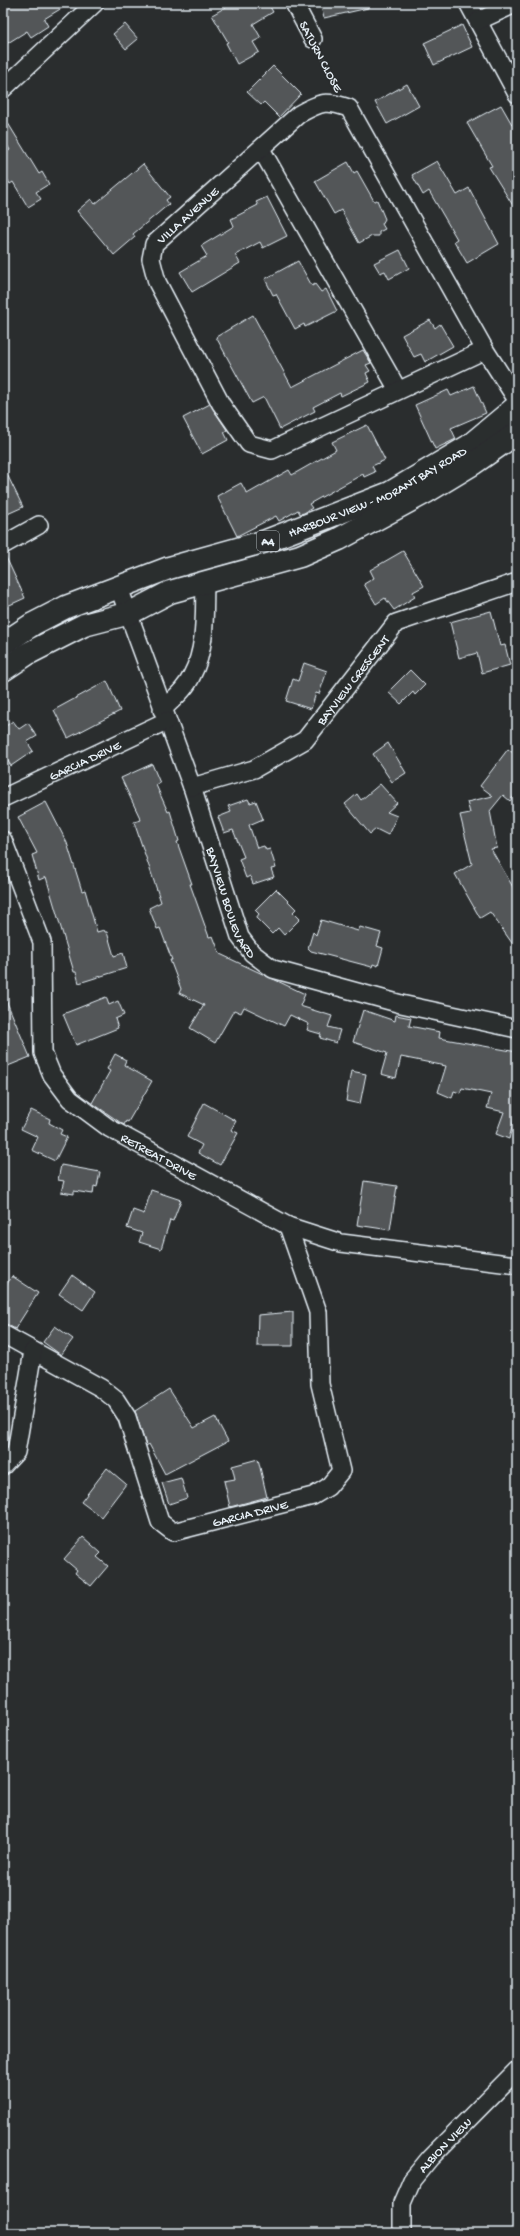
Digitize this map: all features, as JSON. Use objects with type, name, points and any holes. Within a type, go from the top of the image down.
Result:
[{"type":"highway","name":"HARBOUR VIEW - MORANT BAY ROAD","points":[[3,644],[33,624],[66,607],[169,568],[266,541],[390,493],[469,446],[517,406]]},
{"type":"highway","name":"HARBOUR VIEW - MORANT BAY ROAD","points":[[3,670],[27,654],[84,625],[130,613],[170,592],[300,556],[339,539],[426,492],[474,463],[517,433]]},
{"type":"street","points":[[3,89],[95,3]]},
{"type":"street","name":"SATURN CLOSE","points":[[294,3],[313,39]]},
{"type":"street","points":[[468,3],[517,94]]},
{"type":"street","points":[[478,21],[517,3]]},
{"type":"street","name":"VILLA AVENUE","points":[[349,108],[330,102],[314,106],[300,114],[154,244],[151,259],[157,282],[221,404],[249,444],[272,450],[485,350]]},
{"type":"street","points":[[349,108],[485,350],[517,400]]},
{"type":"street","points":[[261,149],[398,390]]},
{"type":"street","points":[[3,545],[39,525]]},
{"type":"street","name":"GARCIA DRIVE","points":[[3,798],[164,715],[192,675],[202,647],[205,582]]},
{"type":"street","name":"BAYVIEW CRESCENT","points":[[192,787],[254,769],[305,740],[396,623],[517,582]]},
{"type":"street","name":"BAYVIEW BOULEVARD","points":[[119,588],[130,613],[164,715],[192,787],[240,937],[252,953],[272,969],[401,1004],[517,1029]]},
{"type":"street","name":"RETREAT DRIVE","points":[[3,840],[42,942],[43,1053],[52,1075],[70,1099],[109,1128],[288,1226],[341,1243],[517,1266]]},
{"type":"street","name":"GARCIA DRIVE","points":[[3,1334],[101,1388],[116,1400],[127,1417],[160,1522],[173,1532],[313,1496],[328,1487],[341,1471],[320,1384],[318,1312],[288,1226]]},
{"type":"street","points":[[3,1466],[16,1452],[33,1351]]},
{"type":"street","name":"ALBION VIEW","points":[[402,2233],[402,2202],[412,2180],[430,2158],[517,2070]]},
{"type":"path","name":"SATURN CLOSE","points":[[313,39],[349,108]]},
{"type":"building","points":[[13,3],[70,3],[44,19],[48,26],[31,37],[27,31],[3,46],[3,10]]},
{"type":"building","points":[[233,3],[268,3],[273,12],[253,24],[261,38],[253,42],[259,52],[237,64],[226,43],[228,42],[212,15]]},
{"type":"building","points":[[320,3],[368,3],[368,8],[324,18]]},
{"type":"building","points":[[125,24],[138,39],[126,49],[113,34]]},
{"type":"building","points":[[462,25],[472,47],[434,65],[424,43]]},
{"type":"building","points":[[273,66],[301,94],[279,117],[264,102],[261,105],[247,92]]},
{"type":"building","points":[[407,84],[419,106],[387,124],[375,102]]},
{"type":"building","points":[[501,105],[517,133],[517,212],[489,167],[492,166],[467,123]]},
{"type":"building","points":[[3,115],[39,174],[42,172],[49,184],[36,192],[41,199],[28,207],[13,182],[10,184],[3,172],[3,154],[10,150],[3,138]]},
{"type":"building","points":[[437,161],[457,195],[469,188],[499,244],[467,263],[454,241],[457,239],[429,191],[423,195],[412,175]]},
{"type":"building","points":[[348,162],[354,173],[357,171],[374,201],[377,200],[385,219],[382,224],[385,229],[379,232],[379,236],[372,236],[359,243],[341,210],[334,214],[315,181]]},
{"type":"building","points":[[143,164],[170,197],[166,200],[169,204],[133,234],[135,237],[114,255],[77,211],[91,199],[95,204]]},
{"type":"building","points":[[267,197],[287,236],[263,248],[260,242],[235,255],[240,263],[192,292],[180,272],[207,256],[201,246],[234,226],[231,219],[258,205],[256,202]]},
{"type":"building","points":[[400,250],[409,268],[389,279],[385,271],[380,273],[374,263]]},
{"type":"building","points":[[298,261],[312,286],[315,284],[321,292],[326,289],[337,311],[305,327],[304,324],[295,329],[276,294],[273,295],[265,279]]},
{"type":"building","points":[[253,315],[292,387],[363,350],[371,363],[366,365],[370,371],[366,373],[370,382],[341,396],[340,393],[313,407],[315,411],[280,429],[264,397],[252,403],[216,337]]},
{"type":"building","points":[[430,320],[435,328],[440,324],[453,346],[425,362],[421,354],[414,357],[402,335]]},
{"type":"building","points":[[474,386],[486,413],[451,428],[456,439],[435,449],[415,405],[448,390],[451,396]]},
{"type":"building","points":[[210,404],[227,430],[224,432],[228,440],[202,454],[183,418]]},
{"type":"building","points":[[367,425],[385,460],[372,466],[375,472],[364,477],[363,474],[309,504],[312,508],[304,513],[300,514],[298,510],[279,521],[276,516],[237,536],[217,496],[241,483],[247,494],[289,470],[292,475],[336,450],[332,442]]},
{"type":"building","points":[[3,466],[23,507],[3,516]]},
{"type":"building","points":[[403,551],[424,586],[413,592],[415,597],[394,610],[385,598],[376,604],[364,584],[374,578],[370,570]]},
{"type":"building","points":[[3,555],[5,555],[25,598],[3,608]]},
{"type":"building","points":[[491,611],[500,646],[505,645],[510,665],[482,673],[477,653],[459,658],[450,622]]},
{"type":"building","points":[[304,663],[327,671],[319,694],[316,693],[311,709],[286,701],[293,679],[298,681]]},
{"type":"building","points":[[410,670],[425,685],[415,695],[413,692],[401,704],[388,692]]},
{"type":"building","points":[[107,681],[120,711],[68,738],[54,710]]},
{"type":"building","points":[[13,721],[19,729],[28,723],[37,736],[27,742],[33,751],[11,766],[3,753],[3,728]]},
{"type":"building","points":[[388,743],[406,773],[392,782],[373,754]]},
{"type":"building","points":[[508,749],[517,756],[517,792],[510,801],[503,795],[490,811],[497,848],[491,849],[517,894],[517,950],[490,912],[480,918],[455,874],[472,864],[460,815],[470,813],[467,802],[493,796],[480,786]]},
{"type":"building","points":[[152,764],[160,783],[156,785],[168,812],[170,811],[179,841],[177,842],[192,884],[190,884],[209,937],[213,936],[220,954],[305,994],[300,1006],[332,1016],[328,1027],[340,1030],[336,1043],[320,1038],[321,1034],[307,1030],[309,1024],[290,1015],[284,1026],[244,1007],[241,1013],[234,1010],[215,1043],[190,1028],[204,1005],[179,993],[181,989],[170,960],[172,960],[160,928],[157,929],[149,908],[161,902],[134,822],[141,820],[121,778]]},
{"type":"building","points":[[380,784],[397,803],[387,812],[397,816],[388,835],[376,829],[370,834],[345,804],[357,794],[361,800]]},
{"type":"building","points":[[248,799],[250,803],[256,801],[263,819],[249,825],[257,848],[264,846],[266,850],[270,849],[276,868],[271,869],[274,877],[253,884],[250,876],[246,878],[239,859],[244,857],[233,830],[224,833],[218,817],[231,812],[228,806]]},
{"type":"building","points":[[46,802],[67,843],[82,891],[85,890],[97,932],[104,930],[107,932],[114,956],[123,953],[127,968],[79,983],[76,972],[74,972],[46,877],[39,880],[32,855],[37,853],[18,817]]},
{"type":"building","points":[[276,889],[296,909],[293,912],[300,919],[284,935],[278,928],[272,934],[256,918],[259,914],[255,910]]},
{"type":"building","points":[[321,920],[358,931],[360,927],[381,933],[377,946],[383,948],[378,966],[373,964],[372,967],[311,951],[308,948],[313,932],[316,935]]},
{"type":"building","points":[[3,993],[30,1057],[3,1068]]},
{"type":"building","points":[[106,997],[109,1005],[118,1001],[124,1015],[115,1019],[118,1028],[76,1045],[63,1014]]},
{"type":"building","points":[[363,1010],[395,1021],[396,1015],[411,1018],[409,1026],[440,1032],[439,1038],[517,1052],[517,1116],[515,1115],[509,1139],[496,1134],[504,1112],[487,1108],[491,1094],[462,1088],[460,1093],[454,1091],[452,1098],[438,1092],[446,1066],[401,1057],[396,1078],[381,1074],[387,1053],[353,1042]]},
{"type":"building","points":[[115,1054],[126,1060],[124,1065],[152,1081],[128,1122],[126,1121],[124,1125],[92,1103],[110,1071],[107,1069]]},
{"type":"building","points":[[351,1071],[366,1074],[360,1104],[346,1101]]},
{"type":"building","points":[[204,1103],[236,1121],[231,1130],[238,1133],[220,1165],[198,1153],[202,1145],[187,1137]]},
{"type":"building","points":[[31,1110],[50,1119],[49,1123],[62,1130],[60,1134],[67,1137],[55,1161],[32,1150],[38,1137],[21,1129]]},
{"type":"building","points":[[61,1165],[100,1172],[97,1187],[94,1186],[93,1194],[74,1191],[74,1194],[61,1192],[64,1181],[58,1180]]},
{"type":"building","points":[[364,1181],[397,1186],[390,1230],[357,1225]]},
{"type":"building","points":[[151,1190],[181,1200],[173,1221],[170,1220],[161,1249],[139,1242],[142,1233],[127,1228],[133,1210],[144,1214]]},
{"type":"building","points":[[72,1275],[95,1292],[83,1310],[59,1294]]},
{"type":"building","points":[[12,1276],[38,1293],[15,1329],[3,1322],[3,1290]]},
{"type":"building","points":[[293,1312],[293,1346],[257,1346],[258,1315]]},
{"type":"building","points":[[55,1326],[73,1339],[61,1355],[43,1342]]},
{"type":"building","points":[[169,1389],[194,1428],[215,1417],[228,1441],[165,1474],[149,1444],[146,1446],[135,1411]]},
{"type":"building","points":[[258,1459],[267,1497],[230,1507],[224,1481],[235,1479],[232,1466]]},
{"type":"building","points":[[107,1468],[126,1484],[101,1517],[81,1502]]},
{"type":"building","points":[[181,1478],[187,1498],[169,1504],[162,1483]]},
{"type":"building","points":[[83,1537],[101,1553],[97,1557],[108,1566],[91,1586],[75,1573],[77,1570],[64,1559]]}]
